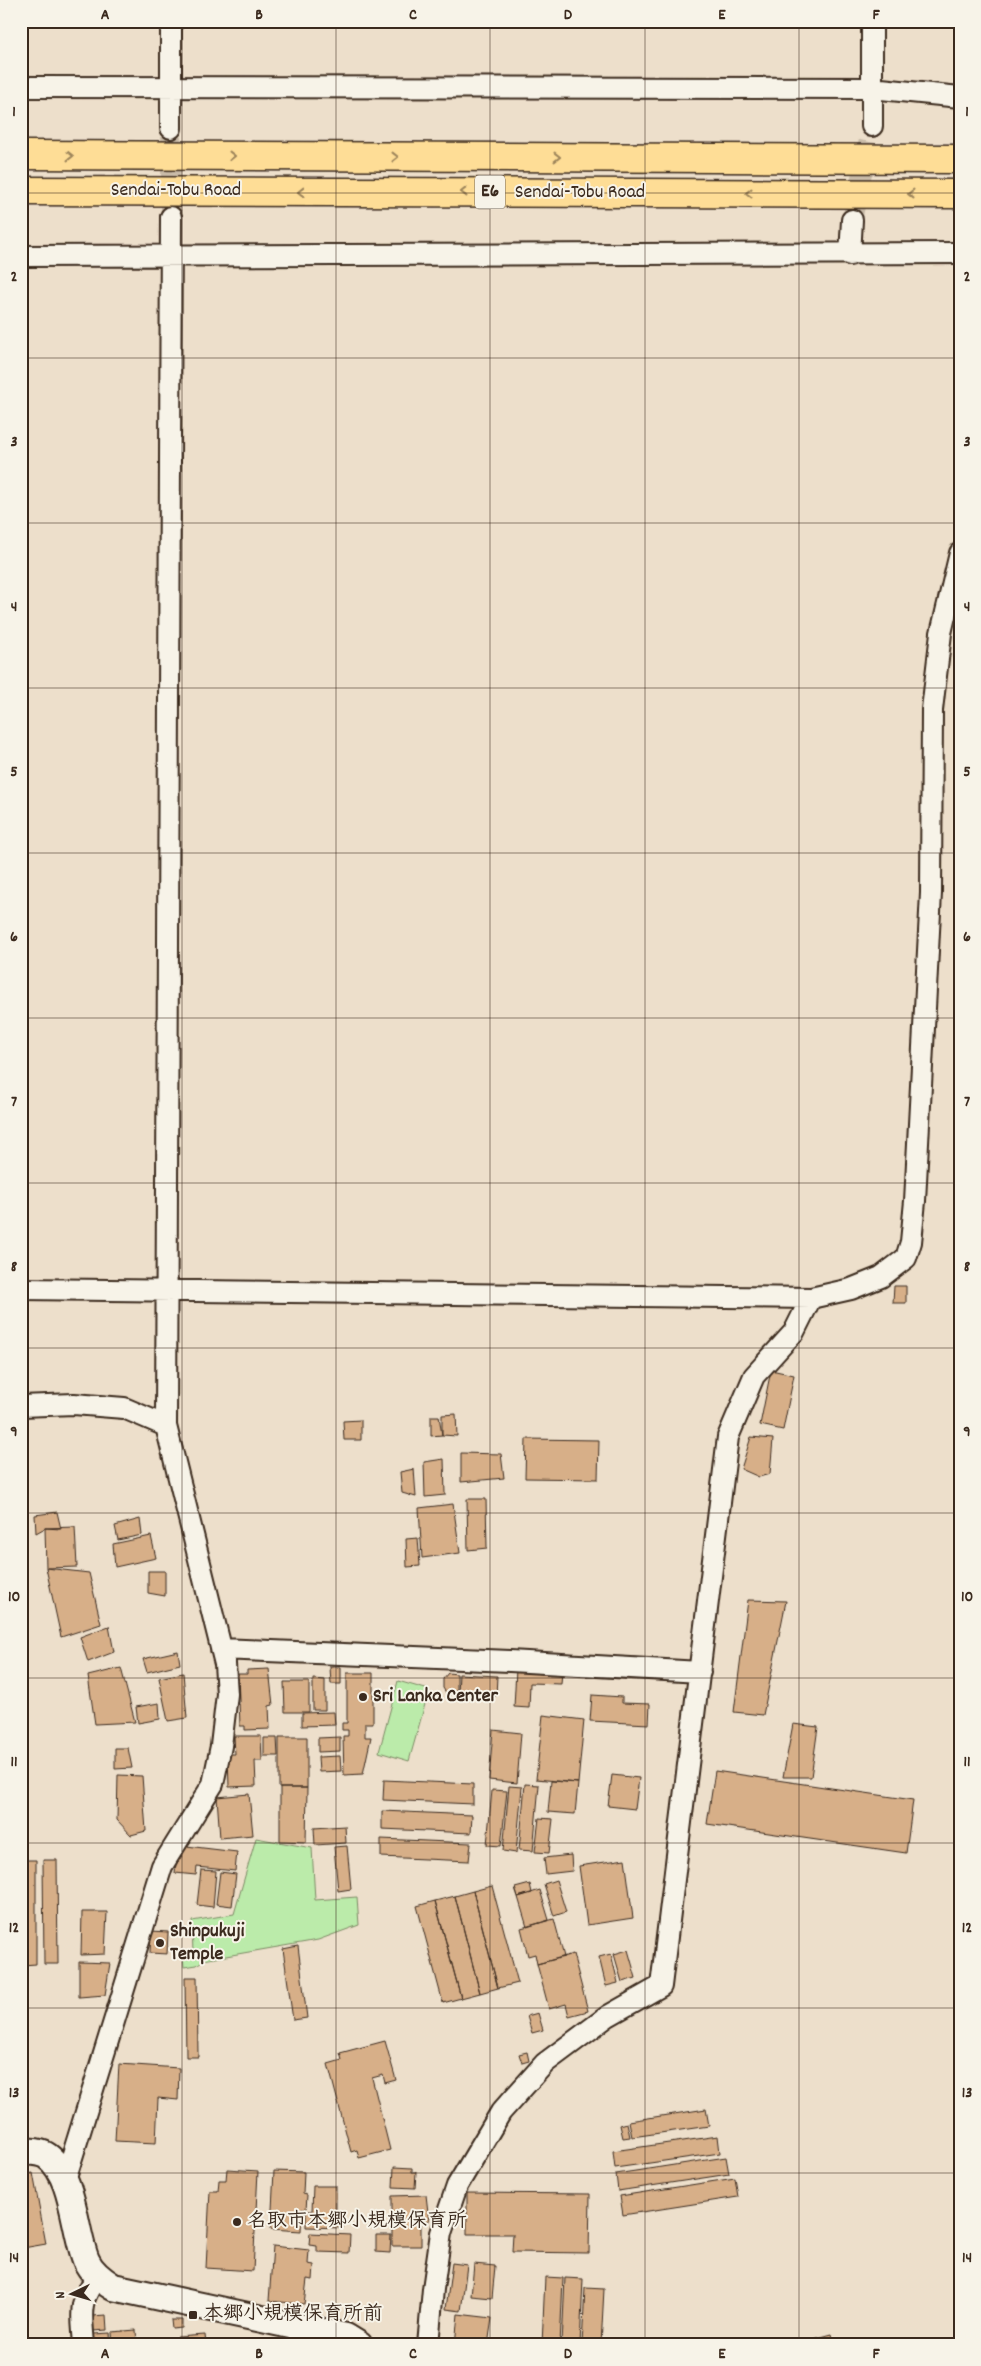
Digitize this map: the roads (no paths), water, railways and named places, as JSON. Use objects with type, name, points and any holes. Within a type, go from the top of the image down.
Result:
[{"type":"highway","name":"Sendai-Tobu Road","points":[[21,155],[960,159]]},
{"type":"highway","name":"Sendai-Tobu Road","points":[[21,191],[960,194]]},
{"type":"street","points":[[171,21],[171,128]]},
{"type":"street","points":[[872,21],[872,126]]},
{"type":"street","points":[[21,86],[871,88],[960,97]]},
{"type":"street","points":[[65,2180],[162,1866],[213,1784],[222,1746],[227,1694],[226,1664],[166,1426],[171,217]]},
{"type":"street","points":[[850,254],[852,220]]},
{"type":"street","points":[[21,256],[960,253]]},
{"type":"street","points":[[21,1289],[811,1298],[851,1289],[881,1277],[906,1258],[911,1242],[931,893],[932,710],[941,633],[960,553]]},
{"type":"street","points":[[428,2345],[441,2233],[457,2186],[501,2112],[546,2063],[608,2016],[661,1986],[728,1437],[754,1376],[794,1332],[811,1298]]},
{"type":"street","points":[[21,1406],[74,1404],[124,1408],[166,1426]]},
{"type":"street","points":[[221,1649],[510,1661],[700,1672]]},
{"type":"street","points":[[21,2151],[37,2152],[54,2162],[65,2180],[86,2261],[98,2277],[112,2286],[346,2338],[359,2345]]},
{"type":"street","points":[[84,2345],[81,2307],[86,2291],[98,2277]]},
{"type":"tunnel","points":[[852,220],[872,126]]},
{"type":"tunnel","points":[[171,128],[171,217]]},
{"type":"place","name":"Sri Lanka Center","points":[[363,1697]]},
{"type":"place","name":"Shinpukuji Temple","points":[[160,1943]]},
{"type":"place","name":"名取市本郷小規模保育所","points":[[237,2222]]},
{"type":"place","name":"本郷小規模保育所前","points":[[193,2315]]}]
